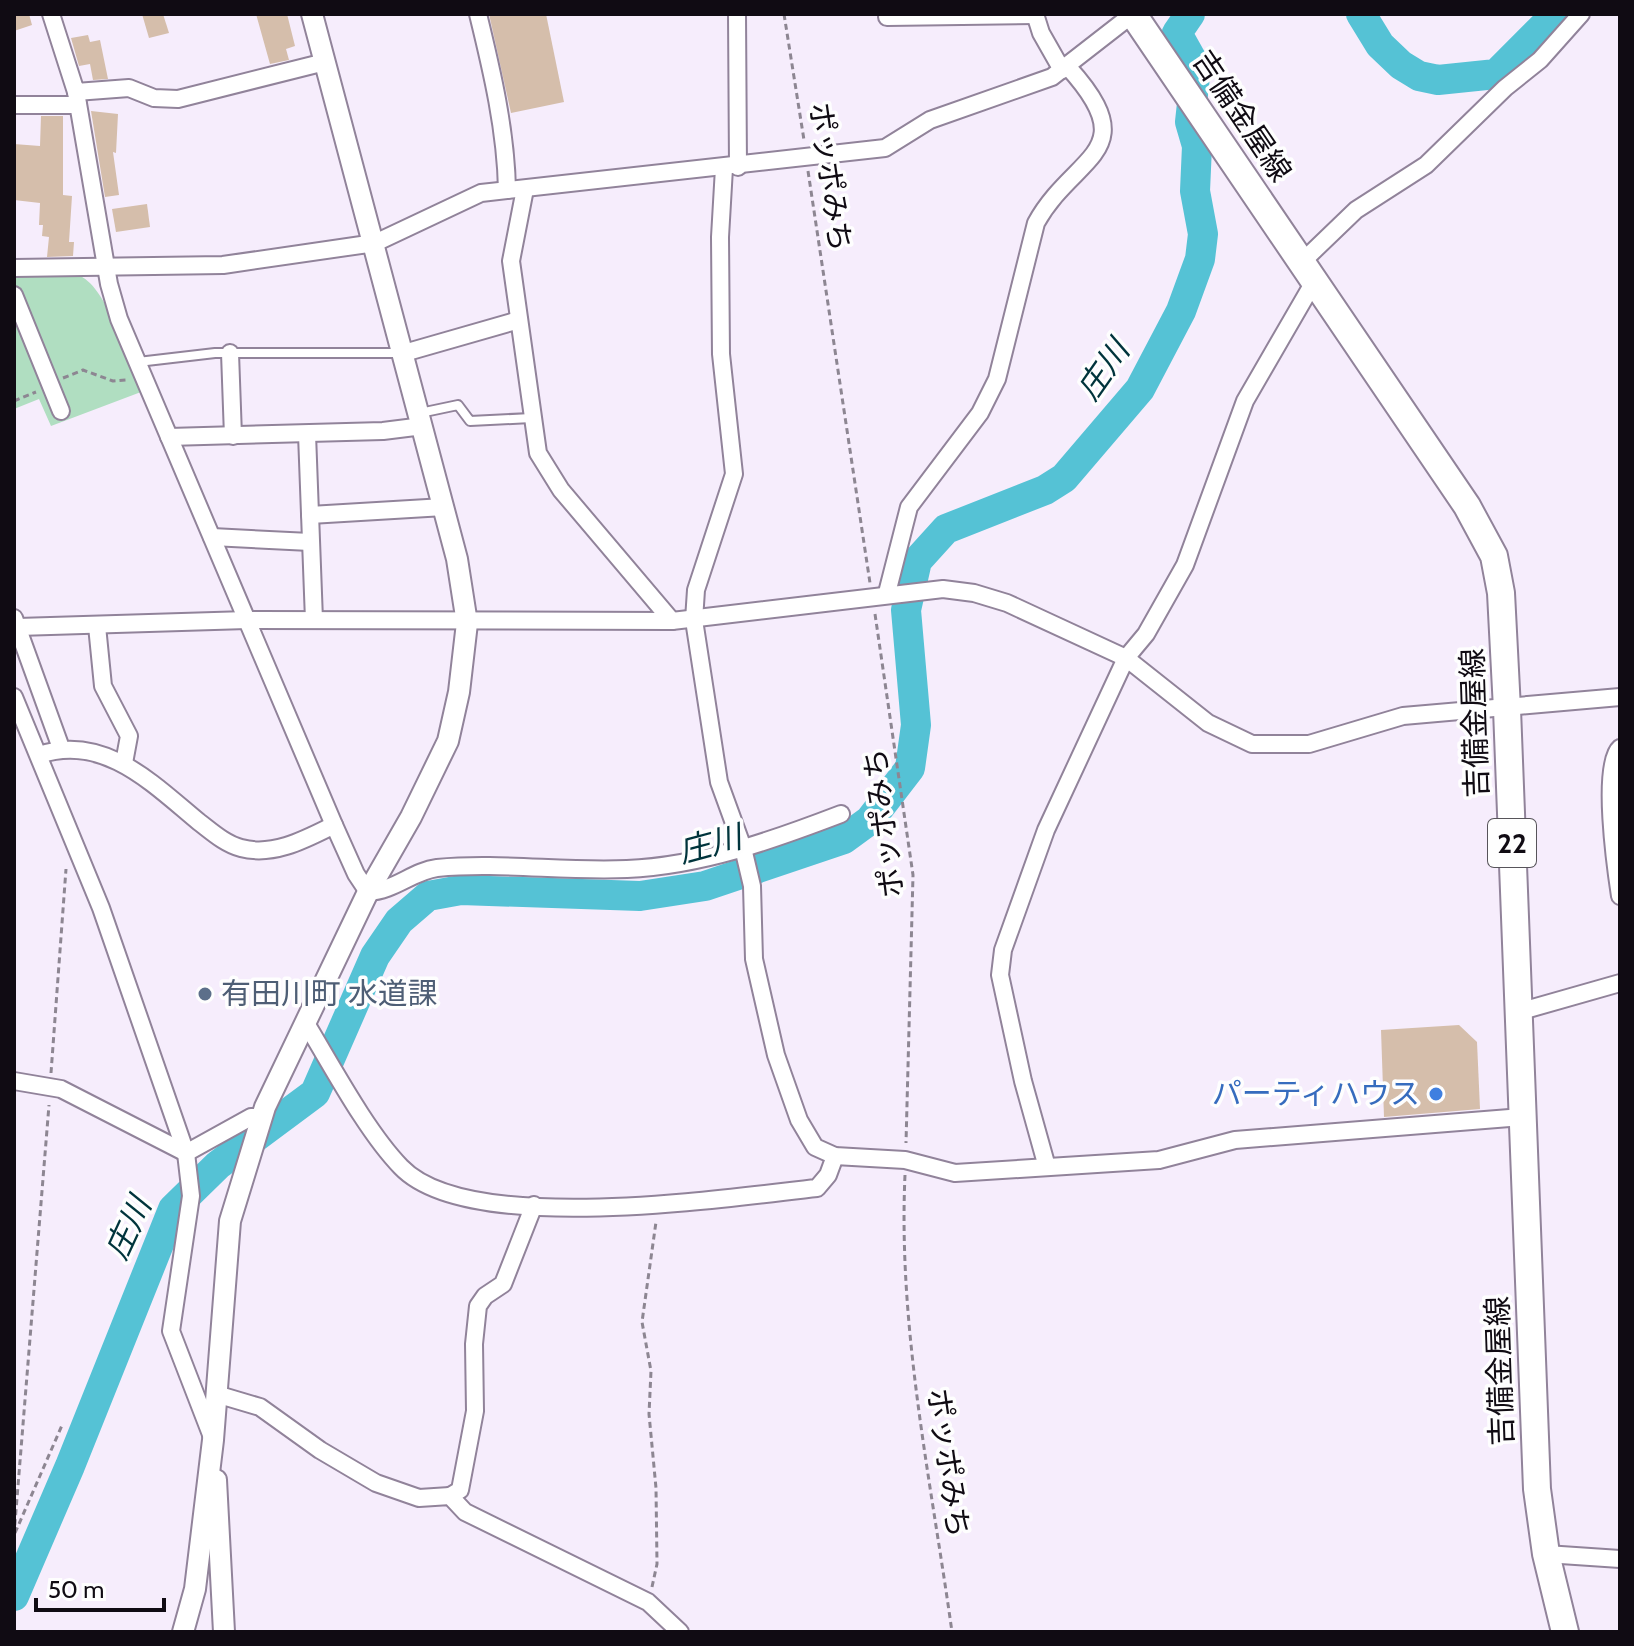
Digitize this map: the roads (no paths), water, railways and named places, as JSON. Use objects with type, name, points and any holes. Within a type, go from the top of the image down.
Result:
[{"type":"main road","name":"吉備金屋線","points":[[1133,14],[1467,506],[1494,556],[1501,593],[1507,709],[1537,1489],[1546,1554],[1565,1630]]},
{"type":"street","points":[[51,14],[77,98],[115,307],[334,825],[356,874],[368,892]]},
{"type":"street","points":[[185,1625],[195,1589],[213,1440],[230,1221],[261,1117],[368,892],[411,817],[448,741],[459,692],[467,623],[457,559],[444,507],[312,14]]},
{"type":"street","points":[[478,14],[507,165],[507,190]]},
{"type":"street","points":[[737,14],[731,168],[720,237],[721,354],[734,474],[696,590],[694,620],[719,782],[743,848],[752,886],[754,959],[776,1055],[799,1120],[815,1147],[835,1156],[905,1160],[955,1173],[1159,1160],[1205,1151],[1235,1140],[1522,1117]]},
{"type":"street","points":[[880,594],[909,507],[980,413],[997,379],[1036,223],[1053,196],[1081,171],[1101,141],[1103,127],[1099,103],[1065,68],[1041,33],[1035,14],[887,17]]},
{"type":"street","points":[[14,268],[223,265],[375,243],[464,198],[507,190],[731,168],[885,148],[930,120],[969,104],[1037,85],[1065,68],[1133,14]]},
{"type":"street","points":[[1047,1167],[1023,1081],[1000,975],[1003,950],[1046,830],[1126,658],[1146,634],[1185,565],[1245,401],[1309,270],[1356,210],[1426,165],[1505,88],[1540,60],[1581,14]]},
{"type":"street","points":[[14,105],[129,88],[154,98],[178,99],[325,62]]},
{"type":"street","points":[[525,189],[512,251],[531,418],[538,453],[550,476],[672,621]]},
{"type":"street","points":[[14,295],[61,411]]},
{"type":"street","points":[[404,353],[519,320]]},
{"type":"street","points":[[230,353],[233,436]]},
{"type":"street","points":[[169,437],[307,434],[421,419]]},
{"type":"street","points":[[307,434],[314,620]]},
{"type":"street","points":[[310,515],[444,507]]},
{"type":"street","points":[[212,537],[310,542]]},
{"type":"street","points":[[61,748],[16,622],[97,626],[247,620],[467,623],[672,621],[927,589],[974,593],[1007,603],[1126,658],[1208,723],[1235,739],[1260,745],[1309,744],[1403,716],[1620,697]]},
{"type":"street","points":[[97,626],[103,686],[129,736],[124,763]]},
{"type":"street","points":[[14,697],[77,849],[186,1153],[191,1196],[171,1331],[213,1440],[221,1534],[224,1629]]},
{"type":"street","points":[[39,755],[61,748],[124,763],[212,832],[240,848],[292,845],[334,825]]},
{"type":"street","points":[[1620,748],[1613,756],[1612,774],[1614,850],[1620,896]]},
{"type":"street","points":[[368,892],[385,891],[434,868],[629,869],[743,848],[841,814]]},
{"type":"street","points":[[1518,1012],[1620,983]]},
{"type":"street","points":[[307,1025],[348,1092],[401,1168],[431,1189],[468,1201],[617,1208],[817,1188],[828,1175],[835,1156]]},
{"type":"street","points":[[14,1081],[50,1086],[186,1153]]},
{"type":"street","points":[[186,1153],[251,1117],[261,1117]]},
{"type":"street","points":[[216,1394],[260,1407],[320,1450],[376,1483],[419,1498],[450,1496],[460,1490],[475,1411],[474,1344],[478,1306],[485,1296],[503,1284],[534,1205]]},
{"type":"street","points":[[450,1496],[465,1512],[648,1602],[680,1632]]},
{"type":"street","points":[[1546,1554],[1620,1559]]},
{"type":"street","points":[[185,1625],[197,1604],[208,1601],[220,1609],[224,1629]]},
{"type":"lane","points":[[140,368],[230,353],[404,353]]},
{"type":"lane","points":[[421,419],[458,405],[470,421],[531,418]]},
{"type":"waterway","name":"庄川","points":[[14,1596],[173,1209],[218,1165],[315,1093],[375,956],[399,921],[428,896],[461,890],[640,896],[705,886],[844,839],[870,820],[910,768],[916,725],[906,610],[917,561],[946,529],[1045,490],[1064,478],[1140,389],[1181,311],[1200,259],[1203,234],[1195,191],[1197,146],[1190,122],[1196,67],[1177,33],[1190,14]]},
{"type":"waterway","name":"庄川","points":[[1361,14],[1380,45],[1401,65],[1419,76],[1438,80],[1496,74],[1556,14]]},
{"type":"place","name":"有田川町 水道課","points":[[205,994]]},
{"type":"place","name":"パーティハウス","points":[[1436,1094]]}]
